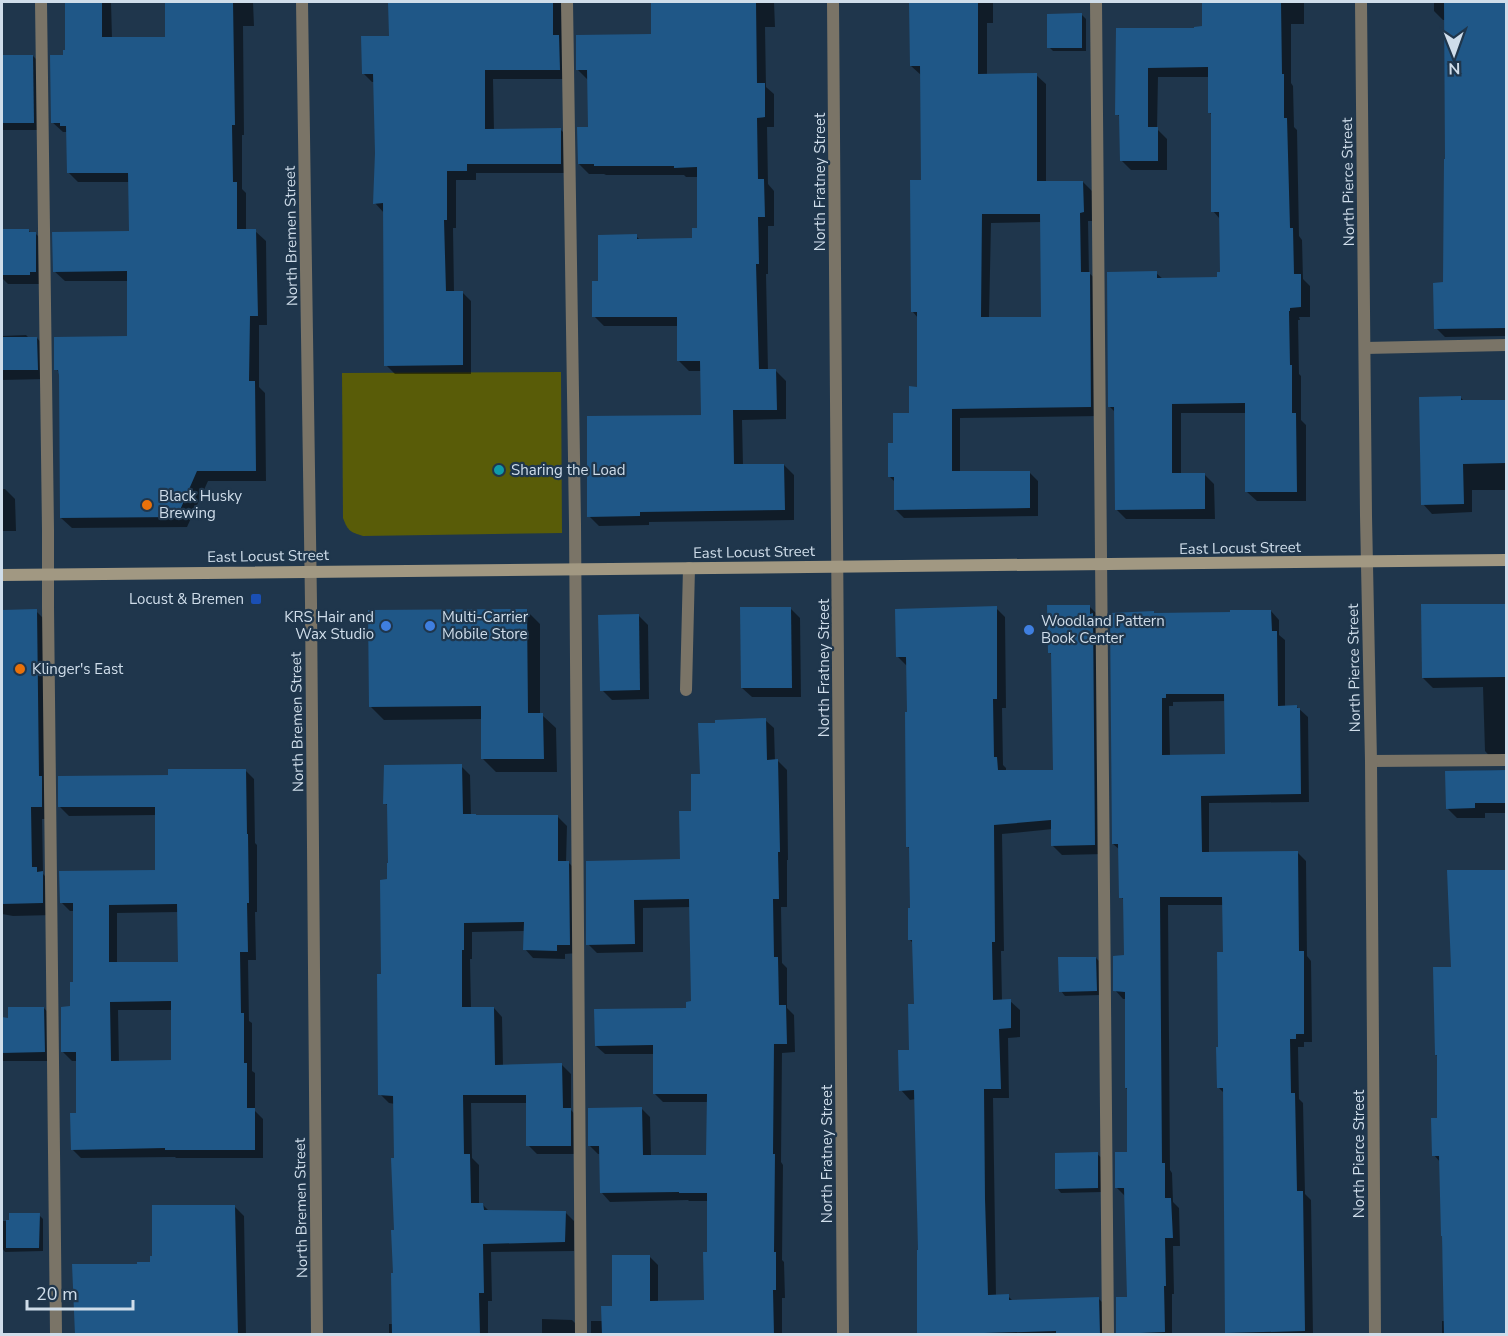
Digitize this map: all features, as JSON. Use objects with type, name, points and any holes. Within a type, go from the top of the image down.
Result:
[{"type":"main road","name":"East Locust Street","points":[[2,574],[1506,560]]},
{"type":"street","points":[[41,2],[56,1335]]},
{"type":"street","name":"North Bremen Street","points":[[302,2],[317,1335]]},
{"type":"street","points":[[567,2],[575,568],[581,1335]]},
{"type":"street","name":"North Fratney Street","points":[[833,2],[843,1335]]},
{"type":"street","points":[[1096,2],[1107,1335]]},
{"type":"street","name":"North Pierce Street","points":[[1361,2],[1371,761],[1375,1335]]},
{"type":"street","points":[[1365,348],[1506,345]]},
{"type":"street","points":[[686,690],[689,568]]},
{"type":"street","points":[[1371,761],[1506,760]]},
{"type":"shaded area","points":[[561,372],[562,533],[363,536],[348,528],[343,518],[342,373]]},
{"type":"building","points":[[65,2],[102,2],[102,37],[165,37],[165,2],[233,2],[235,125],[232,125],[233,182],[237,182],[237,229],[256,229],[258,316],[250,316],[249,381],[255,381],[256,471],[197,471],[177,517],[60,518],[59,375],[58,370],[54,370],[54,337],[127,336],[127,271],[53,272],[52,232],[129,231],[128,173],[67,173],[66,126],[51,123],[50,55],[63,55],[63,50],[65,50]]},
{"type":"building","points":[[388,2],[553,2],[553,35],[559,35],[560,70],[485,70],[485,129],[561,128],[561,164],[467,164],[467,171],[447,171],[447,220],[444,220],[446,291],[463,291],[463,365],[384,366],[383,203],[373,204],[375,153],[373,74],[362,74],[361,36],[389,36]]},
{"type":"building","points":[[651,2],[756,2],[757,83],[765,83],[765,117],[757,118],[758,179],[764,179],[765,217],[758,217],[759,264],[756,264],[759,369],[776,369],[777,410],[733,410],[734,464],[784,464],[785,510],[640,512],[640,516],[587,517],[587,416],[701,415],[700,361],[677,361],[677,317],[592,317],[592,281],[598,281],[598,235],[637,234],[637,239],[692,238],[692,228],[697,228],[697,167],[578,164],[577,127],[588,127],[587,70],[576,70],[576,35],[651,34]]},
{"type":"building","points":[[909,2],[978,2],[978,74],[1037,73],[1037,181],[1083,181],[1084,212],[1080,213],[1081,272],[1090,272],[1091,407],[952,409],[952,471],[1030,471],[1030,508],[894,510],[894,477],[888,477],[888,443],[893,443],[893,413],[909,413],[909,386],[917,387],[917,312],[911,312],[910,180],[921,180],[920,66],[910,66]],"holes":[[[982,214],[1040,214],[1041,317],[981,317]]]},
{"type":"building","points":[[1202,2],[1281,2],[1282,74],[1284,74],[1284,118],[1287,118],[1290,228],[1293,228],[1294,274],[1301,274],[1301,307],[1290,308],[1289,311],[1292,413],[1296,413],[1297,492],[1245,492],[1245,403],[1172,404],[1172,473],[1205,473],[1205,509],[1115,510],[1114,407],[1108,407],[1107,272],[1157,271],[1157,278],[1217,277],[1217,272],[1220,272],[1219,212],[1211,212],[1211,113],[1208,113],[1208,67],[1148,68],[1148,127],[1158,127],[1158,161],[1120,161],[1119,115],[1115,115],[1116,28],[1194,28],[1202,26]]},
{"type":"building","points":[[1444,2],[1506,2],[1506,328],[1434,329],[1433,283],[1443,282]]},
{"type":"building","points":[[1082,13],[1082,48],[1047,48],[1047,14]]},
{"type":"building","points":[[2,55],[33,55],[34,123],[2,123]]},
{"type":"building","points":[[2,229],[29,229],[29,232],[36,232],[36,272],[30,272],[30,275],[2,275]]},
{"type":"building","points":[[2,337],[37,337],[38,370],[2,370]]},
{"type":"building","points":[[1461,396],[1461,400],[1506,400],[1506,463],[1463,464],[1464,504],[1421,505],[1419,397]]},
{"type":"building","points":[[1421,604],[1505,604],[1505,677],[1422,678]]},
{"type":"building","points":[[1047,605],[1090,605],[1090,614],[1093,613],[1095,845],[1051,846],[1051,820],[994,825],[993,1000],[1011,999],[1011,1028],[999,1029],[1001,1089],[984,1089],[988,1295],[1009,1294],[1009,1300],[1099,1297],[1100,1334],[1056,1335],[1056,1331],[917,1335],[918,1250],[914,1090],[899,1091],[898,1050],[909,1050],[908,1004],[914,1004],[912,940],[908,940],[908,908],[910,908],[909,847],[906,847],[906,657],[896,657],[895,609],[997,606],[997,699],[993,699],[994,757],[997,757],[998,770],[1053,770],[1051,653],[1048,653]]},
{"type":"building","points":[[740,607],[791,607],[792,688],[741,688]]},
{"type":"building","points":[[37,609],[39,776],[42,776],[42,807],[31,807],[32,867],[37,867],[37,872],[43,871],[43,903],[2,904],[2,610]]},
{"type":"building","points":[[527,609],[528,713],[543,713],[544,759],[481,759],[481,706],[369,707],[368,610]]},
{"type":"building","points":[[1230,610],[1271,610],[1272,631],[1277,631],[1278,706],[1297,705],[1297,708],[1300,708],[1301,794],[1201,796],[1202,852],[1298,851],[1299,951],[1304,951],[1304,1034],[1296,1034],[1296,1039],[1290,1039],[1291,1093],[1295,1093],[1297,1191],[1303,1191],[1305,1331],[1225,1333],[1223,1088],[1217,1088],[1216,1047],[1218,1047],[1217,952],[1223,952],[1222,897],[1160,897],[1162,1163],[1165,1163],[1165,1198],[1171,1198],[1173,1238],[1165,1238],[1165,1332],[1116,1334],[1116,1297],[1127,1297],[1124,1188],[1115,1188],[1115,1152],[1127,1152],[1127,1088],[1125,1088],[1125,992],[1113,991],[1113,956],[1124,955],[1123,898],[1119,898],[1118,844],[1112,844],[1110,613],[1230,612]],"holes":[[[1166,694],[1224,694],[1225,754],[1162,755],[1162,698],[1166,698]]]},
{"type":"building","points":[[639,614],[640,690],[600,691],[598,615]]},
{"type":"building","points":[[766,718],[767,760],[778,759],[780,852],[778,852],[779,899],[773,899],[774,957],[778,957],[779,1005],[786,1005],[787,1044],[774,1044],[773,1154],[775,1154],[776,1290],[773,1290],[774,1335],[602,1335],[601,1306],[612,1306],[612,1255],[650,1255],[650,1301],[704,1300],[703,1252],[707,1252],[707,1193],[600,1193],[599,1146],[588,1146],[588,1108],[642,1107],[643,1155],[706,1155],[707,1094],[653,1094],[653,1045],[595,1046],[594,1009],[686,1008],[686,1002],[691,1001],[689,899],[634,900],[635,944],[586,945],[586,861],[680,859],[679,811],[691,811],[691,774],[700,774],[698,723]]},
{"type":"building","points":[[462,764],[463,814],[558,815],[558,861],[569,861],[570,945],[557,945],[557,951],[523,950],[524,922],[464,923],[464,950],[462,950],[462,1007],[494,1007],[495,1065],[562,1063],[563,1108],[571,1108],[571,1146],[526,1146],[526,1095],[463,1095],[464,1154],[470,1154],[471,1203],[483,1203],[484,1210],[566,1211],[565,1242],[483,1244],[484,1293],[479,1293],[480,1335],[392,1335],[393,1096],[378,1095],[377,974],[381,974],[380,880],[387,879],[388,863],[387,804],[383,804],[384,765]]},
{"type":"building","points":[[168,769],[246,769],[248,952],[240,952],[241,1013],[244,1013],[247,1108],[255,1108],[255,1150],[165,1150],[165,1148],[71,1150],[70,1113],[76,1113],[76,1052],[61,1052],[61,1007],[70,1006],[70,982],[73,982],[73,903],[60,903],[59,871],[155,870],[155,807],[58,807],[58,776],[168,775]],"holes":[[[177,904],[178,962],[109,962],[109,905]],[[171,1001],[171,1060],[111,1061],[110,1002]]]},
{"type":"building","points":[[1506,770],[1506,803],[1475,803],[1475,808],[1446,809],[1445,771]]},
{"type":"building","points":[[1447,870],[1506,870],[1506,1335],[1444,1335],[1439,1156],[1432,1156],[1431,1118],[1437,1118],[1433,967],[1451,967]]},
{"type":"building","points":[[1058,957],[1096,957],[1097,991],[1059,992]]},
{"type":"building","points":[[8,1007],[44,1007],[45,1052],[2,1053],[2,1017],[8,1018]]},
{"type":"building","points":[[1098,1152],[1098,1188],[1055,1189],[1055,1153]]},
{"type":"building","points":[[152,1205],[235,1205],[238,1335],[75,1335],[72,1264],[150,1262]]},
{"type":"building","points":[[9,1213],[40,1213],[39,1248],[6,1248],[6,1220],[9,1220]]},
{"type":"place","name":"Sharing the Load","points":[[499,470]]},
{"type":"place","name":"Black Husky Brewing","points":[[147,505]]},
{"type":"place","name":"Locust & Bremen","points":[[256,599]]},
{"type":"place","name":"KRS Hair and Wax Studio","points":[[386,626]]},
{"type":"place","name":"Multi-Carrier Mobile Store","points":[[430,626]]},
{"type":"place","name":"Woodland Pattern Book Center","points":[[1029,630]]},
{"type":"place","name":"Klinger's East","points":[[20,669]]}]
